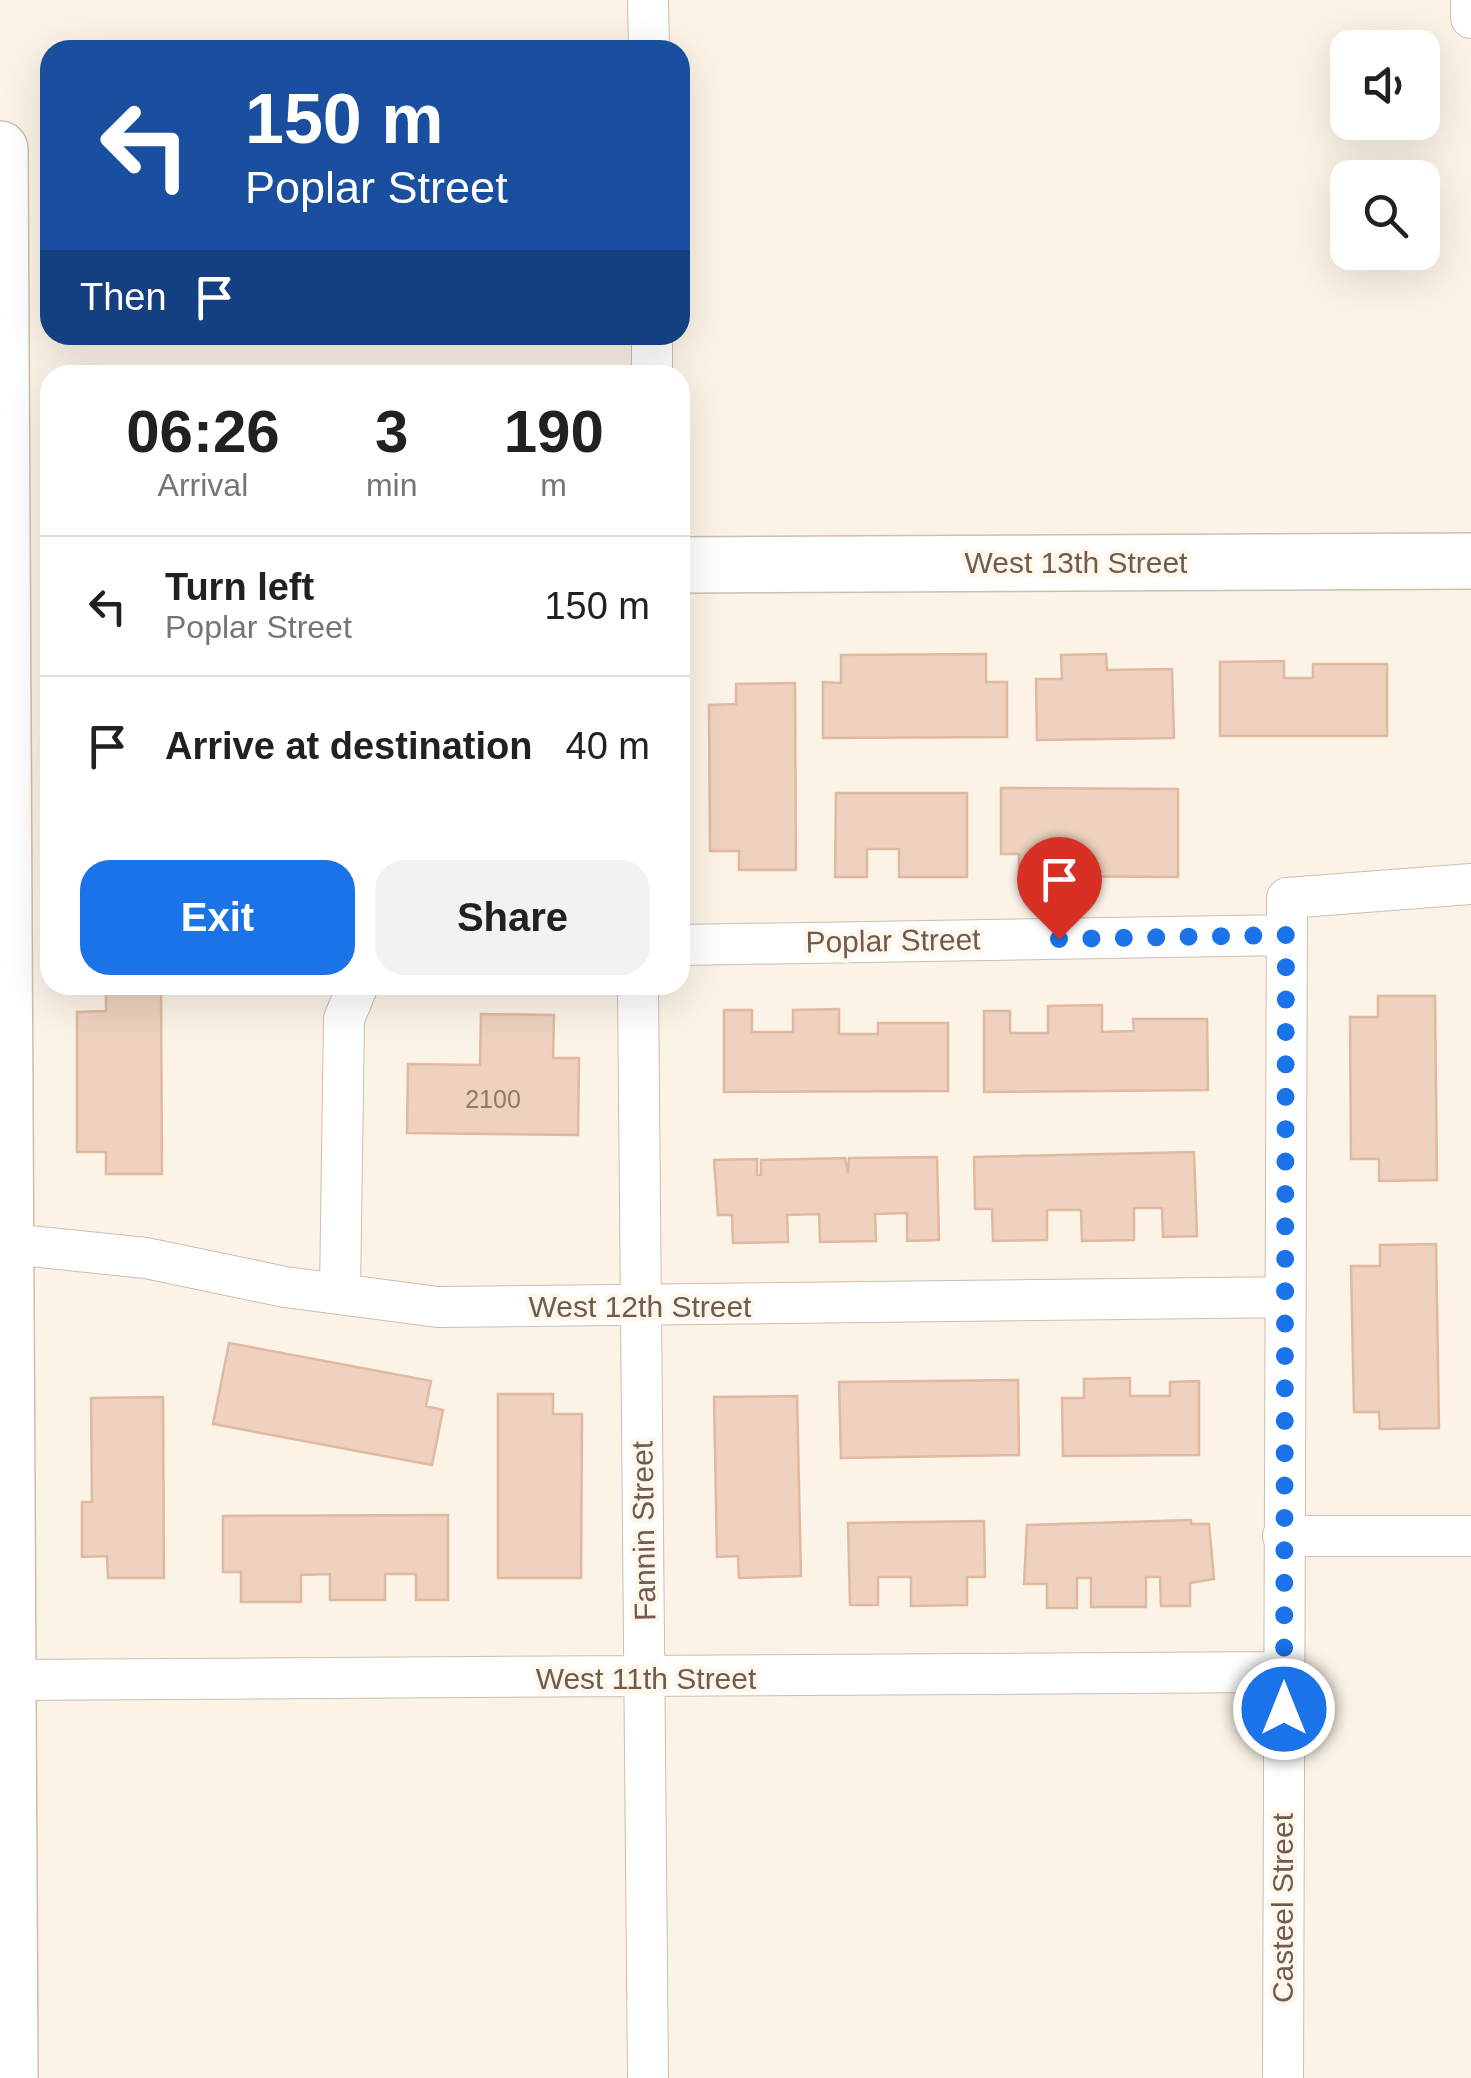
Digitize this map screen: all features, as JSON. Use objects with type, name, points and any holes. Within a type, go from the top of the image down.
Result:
[{"type":"street","points":[[648,0],[649,40]]},
{"type":"street","points":[[1471,0],[1471,18]]},
{"type":"street","points":[[0,149],[26,568],[1,666],[9,1680],[5,1822],[10,2078]]},
{"type":"street","name":"West 13th Street","points":[[690,565],[1471,562]]},
{"type":"street","points":[[1286,916],[1471,884]]},
{"type":"street","name":"Poplar Street","points":[[690,945],[1286,916]]},
{"type":"street","name":"Casteel Street","points":[[1283,2078],[1286,916]]},
{"type":"street","points":[[340,1294],[344,1018],[354,995]]},
{"type":"street","name":"Fannin Street","points":[[638,995],[648,2078]]},
{"type":"street","name":"West 12th Street","points":[[3,1243],[146,1258],[438,1308],[1285,1297]]},
{"type":"street","points":[[1283,1536],[1471,1536]]},
{"type":"street","name":"West 11th Street","points":[[9,1680],[1284,1672]]},
{"type":"building","points":[[986,654],[986,682],[1007,682],[1007,737],[823,738],[823,682],[841,683],[841,655]]},
{"type":"building","points":[[1106,654],[1107,670],[1172,669],[1174,738],[1037,740],[1036,679],[1062,679],[1061,655]]},
{"type":"building","points":[[1284,661],[1284,678],[1313,678],[1313,664],[1387,664],[1387,736],[1220,736],[1220,662]]},
{"type":"building","points":[[795,683],[796,870],[739,870],[739,851],[710,851],[709,705],[736,704],[736,684]]},
{"type":"building","points":[[1001,788],[1178,789],[1178,877],[1019,876],[1019,854],[1001,854]]},
{"type":"building","points":[[836,793],[967,793],[967,877],[899,877],[899,849],[867,849],[867,877],[835,877]]},
{"type":"building","points":[[106,995],[161,995],[162,1174],[106,1174],[106,1152],[77,1152],[77,1012],[106,1011]]},
{"type":"building","points":[[1378,996],[1435,996],[1437,1180],[1379,1181],[1379,1159],[1351,1159],[1350,1017],[1378,1017]]},
{"type":"building","points":[[1102,1005],[1102,1032],[1134,1031],[1133,1019],[1207,1019],[1208,1090],[984,1092],[984,1011],[1010,1011],[1010,1033],[1048,1033],[1048,1006]]},
{"type":"building","points":[[839,1009],[839,1034],[878,1034],[878,1023],[948,1023],[948,1091],[724,1092],[724,1010],[752,1010],[752,1032],[793,1032],[793,1010]]},
{"type":"building","points":[[481,1014],[554,1015],[553,1058],[579,1058],[578,1135],[407,1133],[408,1064],[480,1065]]},
{"type":"building","points":[[1194,1152],[1197,1236],[1163,1237],[1162,1208],[1134,1208],[1134,1240],[1082,1241],[1081,1210],[1047,1210],[1047,1240],[993,1241],[992,1209],[975,1209],[974,1157]]},
{"type":"building","points":[[937,1157],[939,1240],[907,1241],[907,1213],[875,1214],[876,1241],[820,1242],[819,1214],[787,1215],[788,1242],[733,1243],[732,1215],[718,1215],[714,1160],[757,1159],[757,1175],[761,1175],[761,1160],[845,1158],[848,1173],[849,1158]]},
{"type":"building","points":[[1436,1244],[1439,1428],[1380,1429],[1379,1412],[1354,1412],[1351,1266],[1380,1266],[1380,1245]]},
{"type":"building","points":[[229,1343],[431,1381],[426,1406],[443,1410],[432,1465],[213,1424]]},
{"type":"building","points":[[1130,1378],[1130,1396],[1170,1396],[1170,1382],[1199,1381],[1199,1455],[1063,1456],[1062,1398],[1084,1398],[1084,1379]]},
{"type":"building","points":[[1018,1380],[1019,1455],[841,1458],[839,1382]]},
{"type":"building","points":[[498,1394],[553,1394],[553,1414],[582,1414],[581,1578],[498,1578]]},
{"type":"building","points":[[797,1396],[801,1576],[739,1578],[738,1556],[717,1557],[714,1397]]},
{"type":"building","points":[[163,1397],[164,1578],[108,1578],[107,1556],[82,1557],[82,1502],[92,1502],[91,1398]]},
{"type":"building","points":[[448,1515],[448,1600],[416,1600],[416,1574],[385,1574],[385,1600],[330,1600],[330,1574],[301,1575],[301,1602],[241,1602],[241,1572],[223,1572],[223,1516]]},
{"type":"building","points":[[1191,1520],[1191,1524],[1209,1524],[1214,1579],[1190,1583],[1190,1606],[1161,1606],[1160,1577],[1146,1577],[1146,1607],[1091,1607],[1091,1578],[1077,1578],[1077,1608],[1047,1608],[1047,1584],[1024,1584],[1027,1525]]},
{"type":"building","points":[[984,1521],[985,1577],[967,1577],[967,1605],[911,1606],[911,1577],[878,1577],[878,1605],[850,1605],[848,1523]]},
{"type":"route","points":[[1059,939],[1286,935],[1284,1709]]}]
